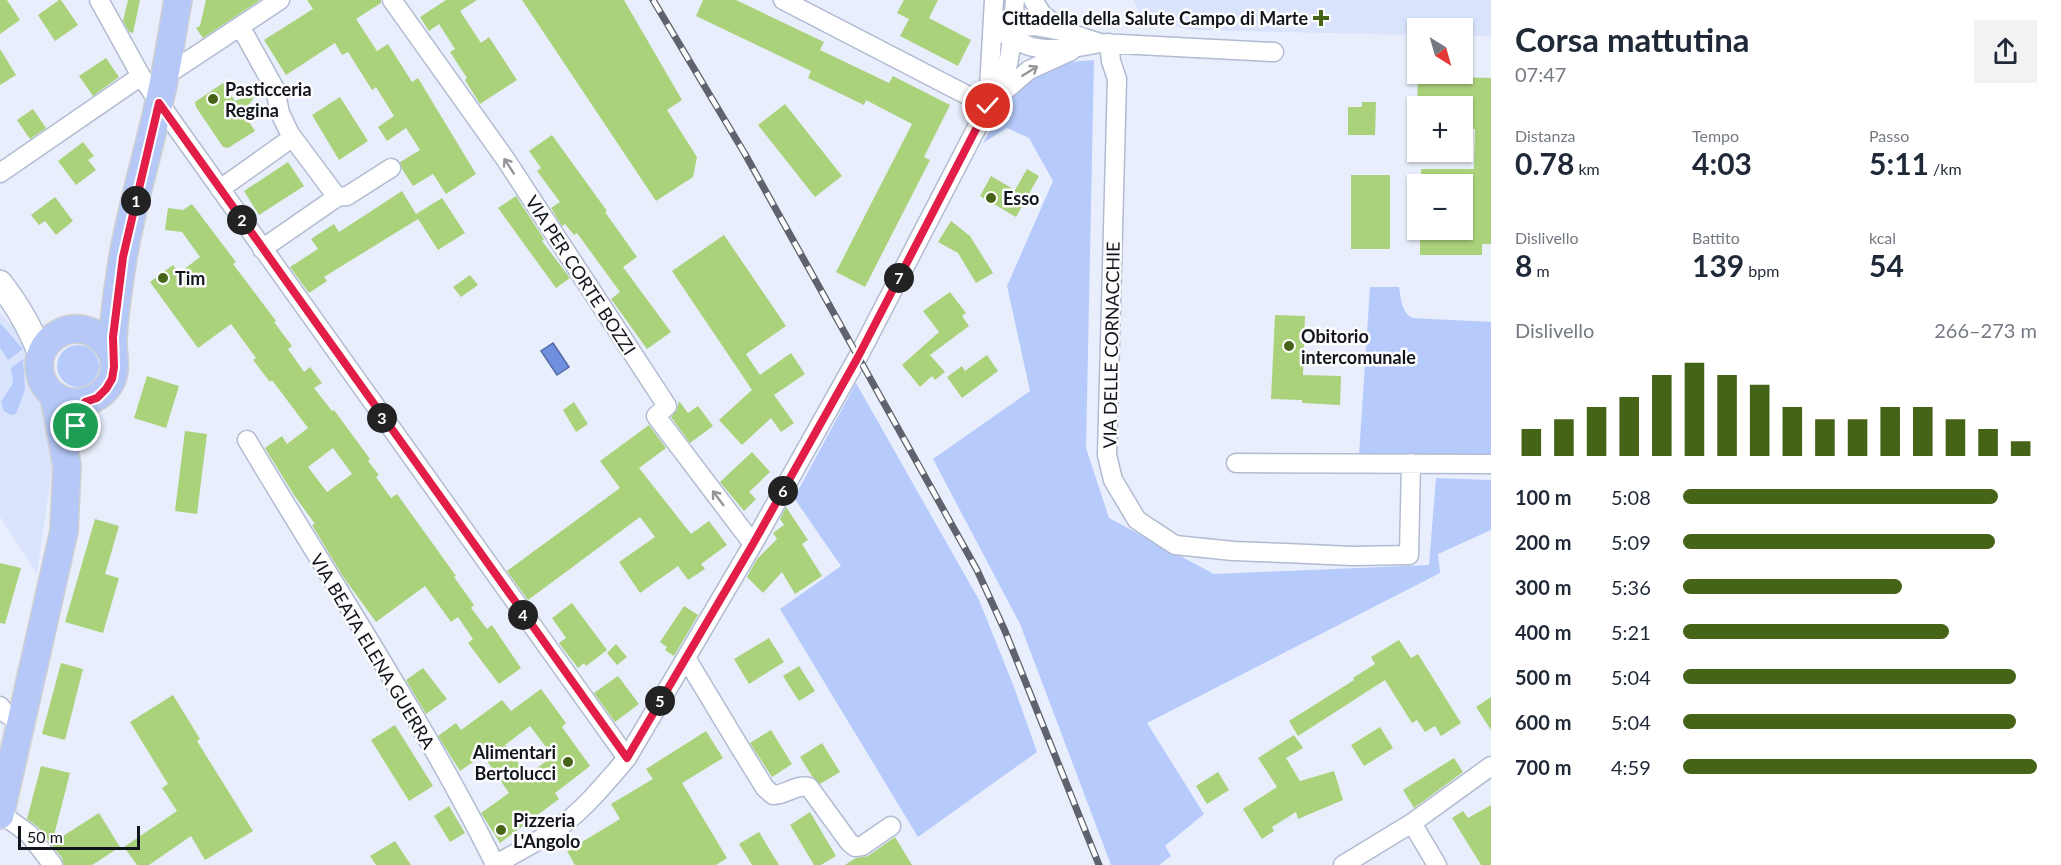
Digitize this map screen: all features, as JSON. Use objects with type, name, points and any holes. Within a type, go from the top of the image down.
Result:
[{"type":"main road","points":[[123,257],[79,330],[56,335],[46,344],[41,356],[39,369],[43,381],[54,395],[64,401],[85,402],[97,398],[112,379],[113,337],[123,257],[159,103],[153,76],[178,0]]},
{"type":"main road","points":[[0,283],[19,307],[41,356]]},
{"type":"main road","points":[[19,307],[52,324],[100,336],[108,344],[113,354]]},
{"type":"main road","points":[[1,809],[62,547],[67,499],[67,466],[54,395]]},
{"type":"main road","points":[[67,466],[76,426],[85,402]]},
{"type":"street","points":[[99,0],[153,76]]},
{"type":"street","points":[[0,173],[153,76],[280,0]]},
{"type":"street","name":"VIA PER CORTE BOZZI","points":[[392,0],[506,160],[667,406],[656,416],[753,544]]},
{"type":"street","points":[[783,0],[988,106]]},
{"type":"street","points":[[988,106],[994,0]]},
{"type":"street","points":[[494,865],[579,812],[627,758],[753,544],[858,357],[988,106],[1000,89],[1005,77],[1013,32],[1014,0]]},
{"type":"street","points":[[1033,0],[1042,14],[1056,27],[1066,32]]},
{"type":"street","points":[[240,26],[275,89],[280,112],[291,134],[337,197]]},
{"type":"street","points":[[993,32],[1013,32],[1035,27],[1066,32],[1105,43],[1274,52]]},
{"type":"street","points":[[1013,32],[1027,45],[1079,48]]},
{"type":"street","points":[[988,106],[1029,70],[1079,48],[1105,43]]},
{"type":"street","name":"VIA DELLE CORNACCHIE","points":[[1105,43],[1117,79],[1107,455],[1113,480],[1137,520],[1175,545],[1264,553],[1409,555],[1412,463]]},
{"type":"street","points":[[159,103],[627,758]]},
{"type":"street","points":[[220,189],[289,140],[291,134]]},
{"type":"street","points":[[262,249],[337,197],[347,196],[391,168]]},
{"type":"street","name":"VIA BEATA ELENA GUERRA","points":[[247,441],[376,652],[474,823],[494,865]]},
{"type":"street","points":[[1236,463],[1491,464]]},
{"type":"street","points":[[686,658],[765,788],[773,795],[782,795],[800,785],[809,787],[849,843],[855,847],[862,846],[891,826]]},
{"type":"street","points":[[0,706],[4,712],[21,724]]},
{"type":"street","points":[[1343,865],[1412,823],[1491,766]]},
{"type":"street","points":[[1,809],[29,834],[53,865]]},
{"type":"street","points":[[1412,823],[1437,865]]},
{"type":"shaded area","name":"Cittadella della Salute Campo di Marte","points":[[1133,0],[1491,0],[1491,36],[1473,35],[1473,18],[1407,18],[1407,35],[1195,30],[1161,24],[1140,12]]},
{"type":"shaded area","points":[[1094,60],[1086,448],[1109,518],[1214,574],[1429,565],[1436,478],[1491,480],[1491,530],[1438,554],[1440,573],[1147,723],[1204,814],[1165,846],[1171,856],[1159,865],[1111,865],[1020,624],[933,459],[1030,391],[1007,286],[1053,181],[1029,138],[1007,128],[983,143],[1009,102],[1034,75],[1055,66]]},
{"type":"shaded area","points":[[1370,287],[1399,287],[1404,308],[1412,318],[1491,322],[1491,459],[1359,455]]},
{"type":"shaded area","points":[[0,313],[28,343],[31,385],[52,426],[55,449],[37,574],[0,517]]},
{"type":"shaded area","points":[[0,323],[23,349],[8,360],[0,348]]},
{"type":"shaded area","points":[[78,345],[86,346],[93,351],[98,358],[98,374],[93,381],[86,386],[78,387],[70,386],[63,381],[58,374],[57,366],[58,358],[63,351],[70,346]]},
{"type":"shaded area","points":[[23,359],[25,389],[16,414],[11,415],[4,411],[1,402],[13,383],[11,368]]},
{"type":"shaded area","points":[[856,383],[979,600],[1037,752],[918,837],[780,609],[841,566],[794,498]]},
{"type":"water","points":[[553,343],[569,367],[557,375],[541,351]]},
{"type":"building","points":[[0,0],[7,0],[20,20],[0,34]]},
{"type":"building","points":[[59,0],[78,25],[55,41],[38,15]]},
{"type":"building","points":[[128,0],[140,0],[133,33],[129,32],[123,21]]},
{"type":"building","points":[[206,0],[260,0],[203,38],[196,28],[200,26]]},
{"type":"building","points":[[307,0],[381,0],[381,3],[356,19],[377,51],[388,44],[412,82],[418,78],[476,174],[446,194],[433,174],[413,186],[400,162],[420,150],[406,128],[387,141],[378,127],[394,116],[376,87],[372,90],[348,52],[342,55],[335,43],[286,75],[264,40],[313,9]]},
{"type":"building","points":[[446,0],[477,0],[460,11],[481,43],[489,37],[517,80],[480,104],[450,52],[455,49],[439,24],[429,31],[420,17]]},
{"type":"building","points":[[522,0],[624,0],[682,100],[667,110],[697,157],[693,177],[656,201]]},
{"type":"building","points":[[703,0],[736,0],[824,42],[820,50],[889,83],[893,76],[950,105],[924,157],[930,160],[865,287],[836,272],[912,124],[866,100],[864,105],[808,78],[811,71],[696,16]]},
{"type":"building","points":[[904,0],[938,0],[929,18],[971,40],[958,66],[900,36],[909,19],[897,13]]},
{"type":"building","points":[[0,49],[16,75],[0,85]]},
{"type":"building","points":[[106,58],[119,77],[93,96],[79,76]]},
{"type":"building","points":[[1473,78],[1491,78],[1491,244],[1482,244],[1482,255],[1420,255],[1420,240],[1473,240],[1473,174],[1421,174],[1421,169],[1474,169],[1475,129],[1473,129],[1473,96],[1417,96],[1418,84],[1473,84]]},
{"type":"building","points":[[223,83],[235,101],[257,93],[243,113],[255,131],[228,148],[223,147],[195,102]]},
{"type":"building","points":[[340,97],[368,141],[339,160],[312,115]]},
{"type":"building","points":[[1362,102],[1376,102],[1375,135],[1348,135],[1348,107],[1362,107]]},
{"type":"building","points":[[785,104],[842,176],[815,197],[758,125]]},
{"type":"building","points":[[33,109],[46,128],[30,139],[17,120]]},
{"type":"building","points":[[552,135],[637,257],[623,267],[671,332],[647,349],[611,299],[620,292],[577,233],[574,235],[565,224],[562,226],[551,208],[560,202],[537,171],[541,168],[529,151]]},
{"type":"building","points":[[83,142],[94,156],[88,160],[96,170],[76,185],[58,161]]},
{"type":"building","points":[[288,162],[304,186],[259,215],[244,191]]},
{"type":"building","points":[[1027,169],[1039,176],[1016,217],[980,196],[991,176],[1015,190]]},
{"type":"building","points":[[1351,175],[1390,175],[1390,249],[1351,249]]},
{"type":"building","points":[[402,191],[416,214],[442,198],[465,233],[438,250],[418,219],[324,277],[327,281],[309,293],[290,267],[318,249],[311,239],[334,224],[339,232]]},
{"type":"building","points":[[516,196],[544,239],[542,241],[570,278],[556,288],[498,208]]},
{"type":"building","points":[[55,197],[73,221],[56,235],[45,221],[39,225],[31,215]]},
{"type":"building","points":[[192,204],[236,262],[233,264],[276,321],[274,322],[292,346],[288,349],[304,372],[310,367],[322,383],[314,388],[332,411],[334,410],[370,459],[368,461],[379,475],[376,477],[391,498],[397,494],[456,576],[454,577],[474,605],[471,608],[487,629],[492,625],[521,668],[499,684],[468,643],[473,639],[458,617],[451,622],[425,586],[376,622],[344,578],[312,525],[315,524],[265,448],[282,436],[287,444],[308,428],[272,380],[270,382],[253,360],[256,358],[231,324],[198,348],[150,282],[173,265],[179,273],[200,257],[182,232],[165,230],[168,208],[183,210]],"holes":[[[333,448],[352,474],[327,492],[308,467]]]},
{"type":"building","points":[[951,221],[970,236],[993,273],[976,283],[958,253],[938,242]]},
{"type":"building","points":[[724,235],[786,326],[746,354],[760,375],[791,353],[805,374],[774,395],[794,423],[781,432],[771,418],[742,445],[719,420],[752,390],[672,271]]},
{"type":"building","points":[[470,275],[478,285],[461,297],[453,287]]},
{"type":"building","points":[[950,292],[966,313],[962,316],[969,326],[930,355],[945,372],[935,380],[932,376],[920,387],[902,365],[939,332],[923,311]]},
{"type":"building","name":"Obitorio intercomunale","points":[[1275,315],[1305,316],[1303,375],[1341,376],[1340,405],[1271,399]]},
{"type":"building","points":[[987,355],[998,371],[962,398],[947,377],[962,366],[965,371]]},
{"type":"building","points":[[147,376],[179,386],[166,428],[134,418]]},
{"type":"building","points":[[679,401],[688,413],[698,406],[713,426],[690,443],[671,417],[677,410]]},
{"type":"building","points":[[574,402],[588,424],[576,432],[563,410]]},
{"type":"building","points":[[649,425],[666,448],[639,468],[691,534],[709,521],[727,545],[701,564],[705,569],[688,580],[678,566],[640,593],[619,562],[655,537],[640,517],[528,600],[507,571],[620,488],[600,461]]},
{"type":"building","points":[[185,431],[207,434],[197,514],[175,511]]},
{"type":"building","points":[[752,452],[770,472],[749,492],[756,499],[744,511],[720,482]]},
{"type":"building","points":[[786,507],[808,540],[802,544],[822,576],[795,594],[782,572],[763,593],[747,577],[757,559],[777,539],[773,533],[784,525],[780,519]]},
{"type":"building","points":[[95,519],[119,526],[105,574],[119,578],[103,633],[65,622]]},
{"type":"building","points":[[0,563],[21,568],[5,624],[0,623]]},
{"type":"building","points":[[572,603],[607,650],[586,666],[584,663],[578,668],[559,643],[566,638],[552,618]]},
{"type":"building","points":[[684,606],[698,615],[674,656],[665,650],[667,647],[660,642]]},
{"type":"building","points":[[769,638],[784,662],[749,684],[734,659]]},
{"type":"building","points":[[1399,640],[1411,658],[1418,654],[1461,723],[1441,736],[1435,726],[1425,732],[1417,720],[1412,723],[1385,680],[1298,736],[1289,721],[1354,680],[1353,678],[1375,664],[1371,657]]},
{"type":"building","points":[[616,644],[627,657],[617,665],[607,653]]},
{"type":"building","points":[[61,663],[83,669],[65,740],[42,734]]},
{"type":"building","points":[[799,666],[815,691],[799,701],[783,676]]},
{"type":"building","points":[[423,668],[447,699],[426,714],[406,680]]},
{"type":"building","points":[[618,676],[639,704],[615,722],[594,693]]},
{"type":"building","points":[[541,689],[566,723],[562,727],[590,766],[555,793],[559,799],[500,843],[481,813],[509,793],[483,755],[460,771],[438,736],[456,723],[461,730],[502,700],[511,711]],"holes":[[[530,726],[552,755],[527,775],[505,745]]]},
{"type":"building","points":[[173,695],[200,739],[197,741],[253,831],[205,860],[191,836],[149,865],[137,865],[124,847],[177,811],[162,788],[168,784],[130,722]]},
{"type":"building","points":[[1491,697],[1491,730],[1476,707]]},
{"type":"building","points":[[395,725],[433,786],[409,801],[371,740]]},
{"type":"building","points":[[1380,727],[1393,748],[1364,766],[1351,745]]},
{"type":"building","points":[[771,730],[792,764],[772,777],[750,743]]},
{"type":"building","points":[[706,731],[723,758],[682,783],[727,858],[716,865],[575,865],[567,851],[620,819],[611,804],[653,779],[646,769]]},
{"type":"building","points":[[1294,735],[1303,748],[1286,758],[1300,781],[1334,771],[1343,800],[1298,819],[1296,812],[1272,827],[1274,831],[1262,839],[1243,809],[1277,787],[1258,758]]},
{"type":"building","points":[[822,743],[840,772],[820,784],[800,757]]},
{"type":"building","points":[[1454,758],[1463,772],[1414,808],[1403,790]]},
{"type":"building","points":[[41,766],[70,773],[52,843],[99,813],[120,847],[92,865],[64,865],[62,858],[38,827],[27,819]]},
{"type":"building","points":[[1218,772],[1229,790],[1207,804],[1196,786]]},
{"type":"building","points":[[1491,805],[1491,865],[1481,865],[1452,818],[1463,811],[1468,818]]},
{"type":"building","points":[[449,806],[465,833],[450,842],[434,816]]},
{"type":"building","points":[[810,812],[836,856],[821,865],[814,865],[790,825]]},
{"type":"building","points":[[759,832],[779,865],[752,865],[739,844]]},
{"type":"building","points":[[895,837],[912,865],[845,865],[856,858],[868,856]]},
{"type":"building","points":[[395,841],[411,865],[376,865],[370,856]]},
{"type":"railway","points":[[653,0],[745,154],[977,570],[1005,631],[1099,865]]},
{"type":"place","name":"Cittadella della Salute Campo di Marte","points":[[1321,18]]},
{"type":"place","name":"Pasticceria Regina","points":[[213,99]]},
{"type":"place","name":"Esso","points":[[991,198]]},
{"type":"place","name":"Tim","points":[[163,278]]},
{"type":"place","name":"Obitorio intercomunale","points":[[1289,346]]},
{"type":"place","name":"Alimentari Bertolucci","points":[[568,762]]},
{"type":"place","name":"Pizzeria L'Angolo","points":[[501,830]]},
{"type":"route","points":[[76,426],[85,402],[97,398],[112,379],[113,337],[123,257],[159,103],[479,554],[627,758],[753,544],[858,357],[988,106]]}]
